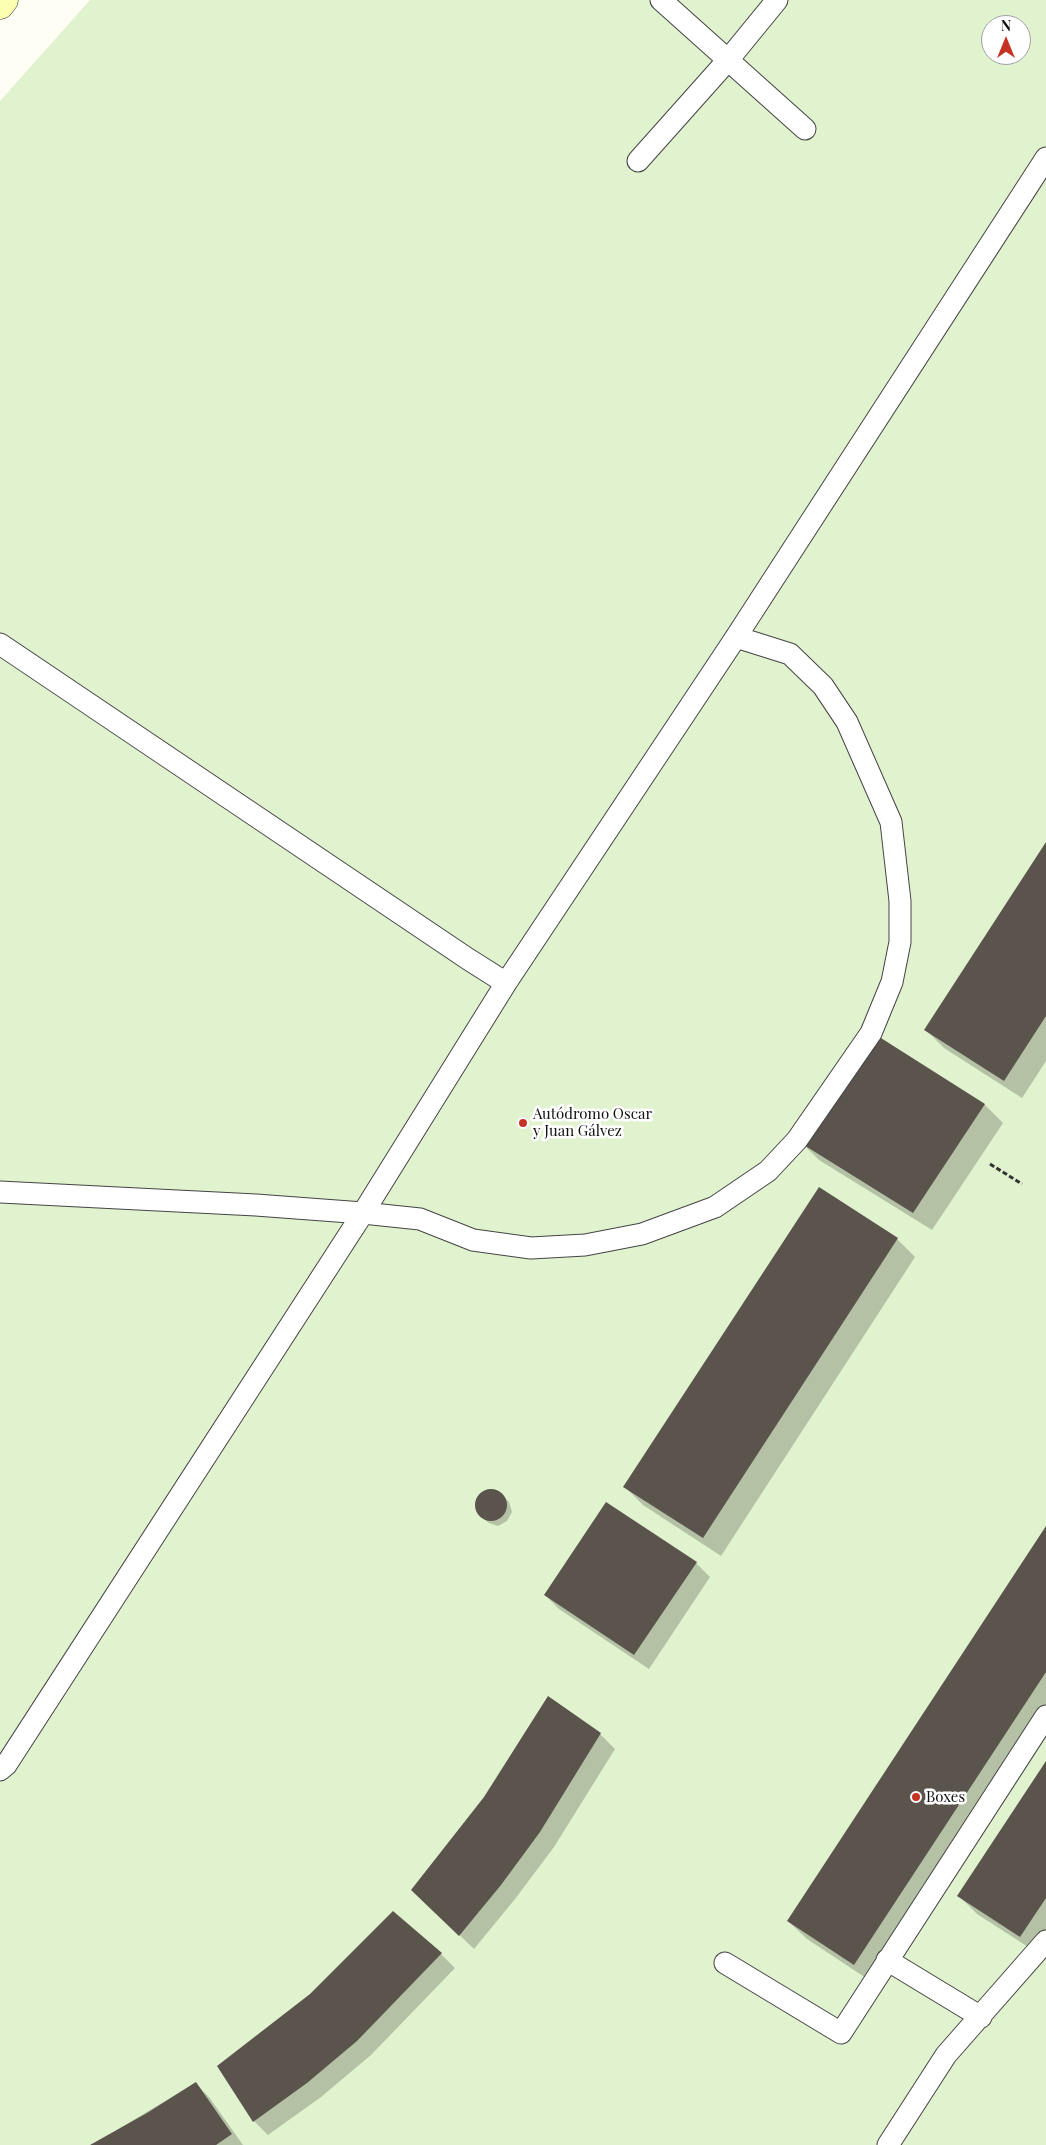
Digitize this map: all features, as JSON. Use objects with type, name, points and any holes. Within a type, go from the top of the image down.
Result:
[{"type":"main road","points":[[0,5],[4,0]]},
{"type":"lane","points":[[661,0],[805,129]]},
{"type":"lane","points":[[638,161],[728,60],[777,0]]},
{"type":"lane","points":[[2,1767],[363,1213],[506,983],[736,637],[1046,158]]},
{"type":"lane","points":[[0,1192],[363,1213],[420,1219],[473,1240],[531,1248],[586,1245],[642,1234],[715,1207],[768,1170],[798,1140],[870,1033],[892,982],[900,942],[900,901],[891,822],[848,722],[824,686],[790,654],[736,637]]},
{"type":"lane","points":[[0,644],[506,983]]},
{"type":"lane","points":[[725,1963],[841,2033],[1046,1716]]},
{"type":"lane","points":[[888,2145],[946,2055],[1046,1941]]},
{"type":"lane","points":[[887,1960],[981,2017]]},
{"type":"path","points":[[990,1164],[1022,1184]]},
{"type":"green space","name":"Autódromo Oscar y Juan Gálvez","points":[[90,0],[1046,0],[1046,2145],[0,2145],[0,101]]},
{"type":"building","points":[[1046,842],[1046,1016],[1004,1081],[924,1030]]},
{"type":"building","points":[[873,1033],[985,1104],[913,1213],[799,1142]]},
{"type":"building","points":[[819,1187],[898,1238],[703,1538],[623,1487]]},
{"type":"building","points":[[491,1489],[497,1490],[502,1494],[506,1499],[506,1511],[502,1516],[497,1520],[491,1521],[485,1520],[480,1516],[476,1511],[475,1505],[476,1499],[480,1494],[485,1490]]},
{"type":"building","points":[[606,1502],[697,1562],[634,1655],[544,1595]]},
{"type":"building","name":"Boxes","points":[[1046,1526],[1046,1672],[854,1965],[787,1921]]},
{"type":"building","points":[[548,1696],[601,1733],[540,1832],[501,1885],[459,1936],[411,1890],[484,1797]]},
{"type":"building","points":[[1046,1761],[1046,1898],[1020,1937],[957,1896]]},
{"type":"building","points":[[393,1911],[442,1953],[357,2041],[307,2083],[253,2122],[217,2066],[310,1994]]},
{"type":"building","points":[[196,2082],[232,2134],[216,2145],[90,2145],[147,2113]]},
{"type":"place","name":"Autódromo Oscar y Juan Gálvez","points":[[523,1123]]},
{"type":"place","name":"Boxes","points":[[916,1797]]}]
